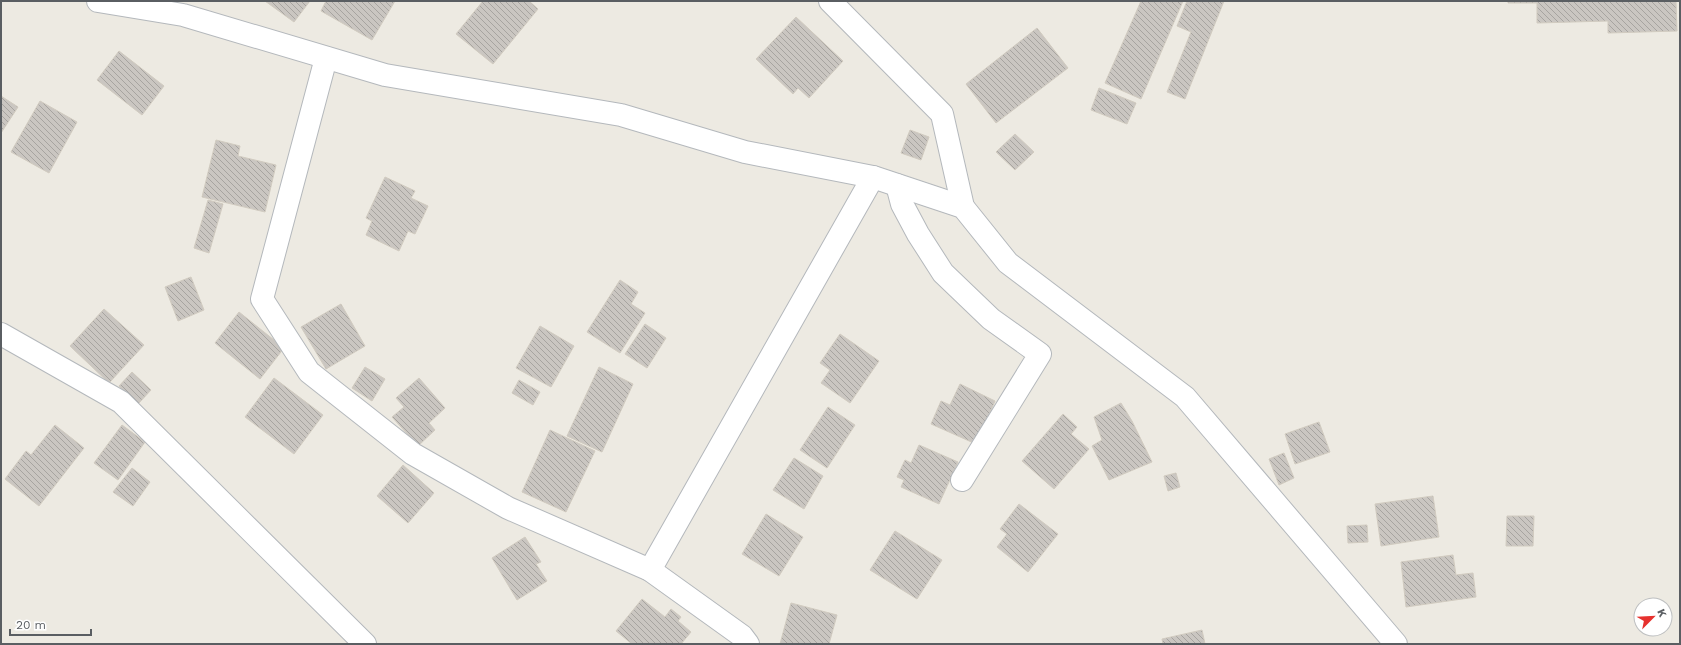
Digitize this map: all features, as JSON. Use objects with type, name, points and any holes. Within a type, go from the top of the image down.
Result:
[{"type":"street","points":[[98,1],[182,15],[385,75],[621,115],[745,152],[873,177],[962,207]]},
{"type":"street","points":[[830,1],[942,114],[962,207],[1008,263],[1185,398],[1396,644]]},
{"type":"street","points":[[326,58],[262,299],[309,372],[413,454],[508,508],[650,570],[742,636],[748,644]]},
{"type":"street","points":[[650,570],[873,177]]},
{"type":"street","points":[[897,185],[902,204],[918,234],[943,273],[991,319],[1040,354],[962,480]]},
{"type":"street","points":[[1,334],[121,402],[365,644]]},
{"type":"building","points":[[265,1],[310,1],[294,22]]},
{"type":"building","points":[[326,1],[395,1],[372,40],[321,11]]},
{"type":"building","points":[[483,1],[529,1],[538,9],[493,64],[456,34]]},
{"type":"building","points":[[1141,1],[1183,1],[1141,99],[1105,83]]},
{"type":"building","points":[[1187,1],[1224,1],[1185,99],[1167,92],[1191,32],[1177,26]]},
{"type":"building","points":[[1508,1],[1676,1],[1677,31],[1608,33],[1608,21],[1537,23],[1537,3],[1508,3]]},
{"type":"building","points":[[796,17],[843,61],[809,98],[798,88],[793,94],[756,59]]},
{"type":"building","points":[[1037,28],[1068,68],[996,123],[966,84]]},
{"type":"building","points":[[119,51],[164,86],[142,115],[97,80]]},
{"type":"building","points":[[1099,88],[1136,103],[1127,124],[1091,110]]},
{"type":"building","points":[[1,96],[18,107],[1,133]]},
{"type":"building","points":[[40,101],[77,122],[49,173],[11,152]]},
{"type":"building","points":[[910,130],[929,137],[921,160],[901,153]]},
{"type":"building","points":[[1015,134],[1034,152],[1015,170],[996,152]]},
{"type":"building","points":[[216,140],[240,146],[238,156],[276,165],[265,212],[202,197]]},
{"type":"building","points":[[385,177],[415,191],[411,198],[428,206],[415,234],[408,231],[399,251],[366,235],[372,221],[366,218]]},
{"type":"building","points":[[208,200],[223,204],[209,253],[194,248]]},
{"type":"building","points":[[191,277],[204,310],[178,321],[165,287]]},
{"type":"building","points":[[620,280],[638,292],[631,304],[645,313],[620,353],[587,332]]},
{"type":"building","points":[[341,304],[365,346],[326,369],[301,327]]},
{"type":"building","points":[[104,309],[144,345],[109,383],[70,346]]},
{"type":"building","points":[[239,312],[284,348],[260,379],[215,343]]},
{"type":"building","points":[[645,324],[666,338],[647,368],[625,354]]},
{"type":"building","points":[[540,326],[574,346],[551,387],[516,368]]},
{"type":"building","points":[[840,334],[879,361],[850,403],[821,383],[830,370],[820,363]]},
{"type":"building","points":[[365,367],[385,379],[372,401],[352,388]]},
{"type":"building","points":[[599,367],[633,384],[602,452],[567,436]]},
{"type":"building","points":[[132,372],[151,390],[138,404],[119,386]]},
{"type":"building","points":[[274,378],[323,415],[294,454],[245,417]]},
{"type":"building","points":[[419,378],[445,408],[429,423],[435,430],[418,446],[392,417],[404,407],[396,398]]},
{"type":"building","points":[[519,380],[540,392],[533,405],[512,393]]},
{"type":"building","points":[[960,384],[995,401],[976,444],[931,424],[941,401],[950,405]]},
{"type":"building","points":[[1121,403],[1132,421],[1152,462],[1109,480],[1092,446],[1102,440],[1094,417]]},
{"type":"building","points":[[828,407],[855,425],[827,468],[800,450]]},
{"type":"building","points":[[1063,414],[1077,427],[1071,434],[1089,449],[1054,489],[1022,461]]},
{"type":"building","points":[[1319,422],[1330,452],[1295,464],[1285,434]]},
{"type":"building","points":[[55,425],[84,448],[39,506],[5,479],[26,451],[31,455]]},
{"type":"building","points":[[122,425],[145,442],[118,480],[94,463]]},
{"type":"building","points":[[550,430],[595,451],[566,512],[522,492]]},
{"type":"building","points":[[919,445],[958,462],[939,504],[901,487],[904,480],[897,477],[905,460],[911,463]]},
{"type":"building","points":[[1284,453],[1294,478],[1279,485],[1269,459]]},
{"type":"building","points":[[794,458],[823,476],[804,509],[773,490]]},
{"type":"building","points":[[403,465],[434,493],[408,523],[377,496]]},
{"type":"building","points":[[132,468],[150,482],[133,506],[113,492]]},
{"type":"building","points":[[1176,473],[1180,487],[1168,491],[1164,476]]},
{"type":"building","points":[[1433,496],[1439,537],[1381,546],[1375,504]]},
{"type":"building","points":[[1019,504],[1058,534],[1028,572],[997,547],[1007,534],[1000,529]]},
{"type":"building","points":[[766,514],[803,537],[779,576],[742,554]]},
{"type":"building","points":[[1507,516],[1534,516],[1533,546],[1506,546]]},
{"type":"building","points":[[1367,525],[1368,542],[1348,543],[1347,526]]},
{"type":"building","points":[[895,531],[942,560],[917,599],[870,570]]},
{"type":"building","points":[[525,537],[541,562],[536,564],[547,581],[517,600],[492,558]]},
{"type":"building","points":[[1453,555],[1456,575],[1473,573],[1476,597],[1406,607],[1401,562]]},
{"type":"building","points":[[642,599],[665,617],[671,609],[681,617],[678,621],[691,632],[681,644],[632,644],[616,631]]},
{"type":"building","points":[[791,603],[837,615],[829,644],[780,644]]},
{"type":"building","points":[[1202,630],[1205,644],[1163,644],[1162,639]]}]
